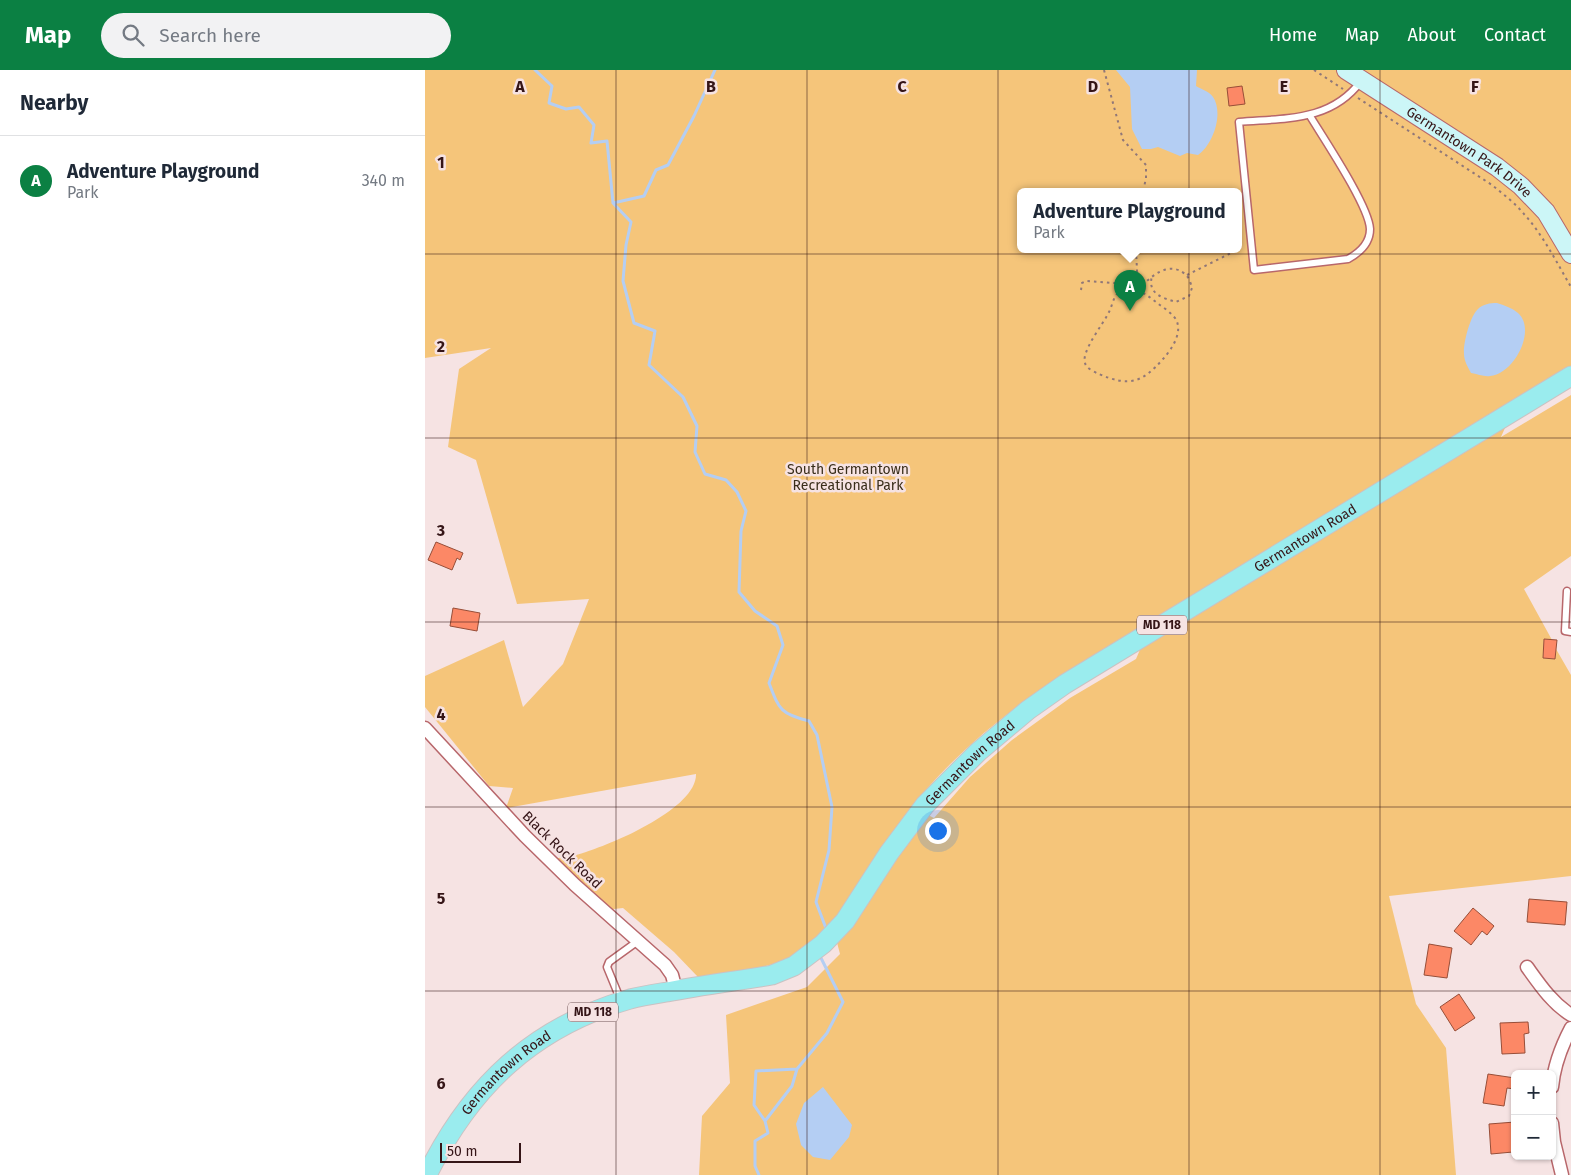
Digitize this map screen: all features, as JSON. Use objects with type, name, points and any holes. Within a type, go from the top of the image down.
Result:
[{"type":"main road","name":"Germantown Road","points":[[427,1175],[435,1158],[465,1111],[495,1075],[531,1045],[556,1029],[621,1002],[676,990],[772,975],[794,966],[823,944],[845,921],[889,853],[925,804],[977,752],[1028,710],[1065,684],[1571,376]]},
{"type":"street","name":"Germantown Park Drive","points":[[1346,70],[1497,167],[1521,186],[1545,212],[1571,254]]},
{"type":"street","name":"Black Rock Road","points":[[425,728],[525,836],[575,885],[665,965],[672,975],[676,990]]},
{"type":"street","points":[[1527,967],[1547,995],[1571,1015]]},
{"type":"street","points":[[1555,1070],[1560,1050],[1571,1028]]},
{"type":"street","points":[[1556,1153],[1562,1175]]},
{"type":"lane","points":[[1310,116],[1363,205],[1370,228],[1369,237],[1356,255],[1348,259],[1254,270],[1239,122],[1310,116],[1329,108],[1351,94],[1361,80]]},
{"type":"lane","points":[[1567,591],[1565,631],[1571,632]]},
{"type":"lane","points":[[621,1002],[607,967],[609,962],[639,941]]},
{"type":"path","points":[[1104,70],[1123,140],[1140,156],[1146,165],[1144,188]]},
{"type":"path","points":[[1314,70],[1492,185],[1510,199],[1542,238],[1571,287]]},
{"type":"path","points":[[1136,253],[1139,290],[1155,300],[1175,318],[1178,326],[1177,339],[1165,358],[1149,373],[1133,382],[1116,381],[1094,372],[1086,366],[1085,356],[1092,339],[1118,294],[1124,289],[1139,290]]},
{"type":"path","points":[[1187,275],[1231,253]]},
{"type":"path","points":[[1139,290],[1152,276],[1162,270],[1177,270],[1187,275],[1193,288],[1189,296],[1176,302],[1161,298],[1152,290],[1150,282],[1152,276]]},
{"type":"path","points":[[1081,290],[1082,283],[1086,281],[1138,285]]},
{"type":"green space","name":"South Germantown Recreational Park","points":[[425,70],[1571,70],[1571,370],[1508,421],[1501,437],[1571,395],[1571,556],[1524,589],[1552,640],[1544,639],[1543,658],[1555,659],[1556,649],[1571,675],[1571,876],[1389,896],[1416,1004],[1446,1048],[1456,1175],[699,1175],[702,1116],[730,1083],[726,1015],[807,987],[840,954],[833,927],[805,949],[780,962],[753,969],[698,977],[674,952],[623,908],[605,910],[552,859],[578,854],[616,841],[652,822],[683,799],[693,787],[696,774],[506,808],[513,788],[489,786],[425,707],[425,676],[504,640],[523,707],[563,664],[589,599],[517,604],[476,460],[448,447],[459,369],[491,348],[425,358]],"holes":[[[1151,624],[1136,659],[1070,698],[1012,740],[970,777],[934,818],[914,808],[900,822],[925,791],[982,734],[1047,686],[1116,643]]]},
{"type":"water","points":[[1116,70],[1197,70],[1196,86],[1212,95],[1217,111],[1215,128],[1208,144],[1203,150],[1198,155],[1187,153],[1180,156],[1158,147],[1142,149],[1132,129],[1130,87]]},
{"type":"water","points":[[1497,303],[1518,313],[1523,321],[1525,330],[1524,340],[1514,360],[1499,373],[1483,376],[1471,373],[1465,362],[1464,354],[1470,324],[1480,307]]},
{"type":"water","points":[[823,1087],[852,1125],[849,1137],[830,1160],[813,1157],[801,1145],[796,1124],[804,1103]]},
{"type":"building","points":[[1242,86],[1245,104],[1229,106],[1227,88]]},
{"type":"building","points":[[436,542],[463,553],[460,560],[457,558],[452,570],[428,560]]},
{"type":"building","points":[[453,608],[480,613],[477,631],[450,626]]},
{"type":"building","points":[[1544,639],[1557,640],[1555,659],[1543,658]]},
{"type":"building","points":[[1529,899],[1567,902],[1565,925],[1527,922]]},
{"type":"building","points":[[1473,908],[1494,926],[1487,935],[1482,931],[1471,945],[1454,931]]},
{"type":"building","points":[[1429,944],[1452,948],[1447,978],[1424,975]]},
{"type":"building","points":[[1459,994],[1475,1018],[1455,1031],[1440,1007]]},
{"type":"building","points":[[1528,1022],[1529,1033],[1524,1034],[1525,1053],[1502,1054],[1500,1023]]},
{"type":"building","points":[[1488,1074],[1511,1077],[1511,1088],[1507,1088],[1504,1106],[1483,1103]]},
{"type":"building","points":[[1511,1122],[1511,1152],[1491,1154],[1489,1124]]},
{"type":"waterway","points":[[535,70],[552,86],[549,103],[566,109],[579,107],[594,125],[591,143],[607,141],[613,203],[631,222],[626,245],[623,281],[634,323],[655,331],[649,365],[683,397],[697,426],[695,452],[705,474],[726,480],[737,492],[746,511],[741,531],[739,592],[755,611],[777,626],[783,645],[769,683],[778,705],[786,713],[809,721],[817,735],[832,807],[829,850],[816,902],[827,931]]},
{"type":"waterway","points":[[613,203],[644,196],[656,170],[668,165],[694,116],[715,70]]},
{"type":"waterway","points":[[759,1175],[755,1166],[755,1141],[768,1133],[765,1121],[754,1105],[756,1071],[797,1069],[827,1033],[843,1002],[821,958]]},
{"type":"waterway","points":[[765,1121],[792,1086],[797,1069]]},
{"type":"place","name":"Adventure Playground","points":[[1130,311]]}]
